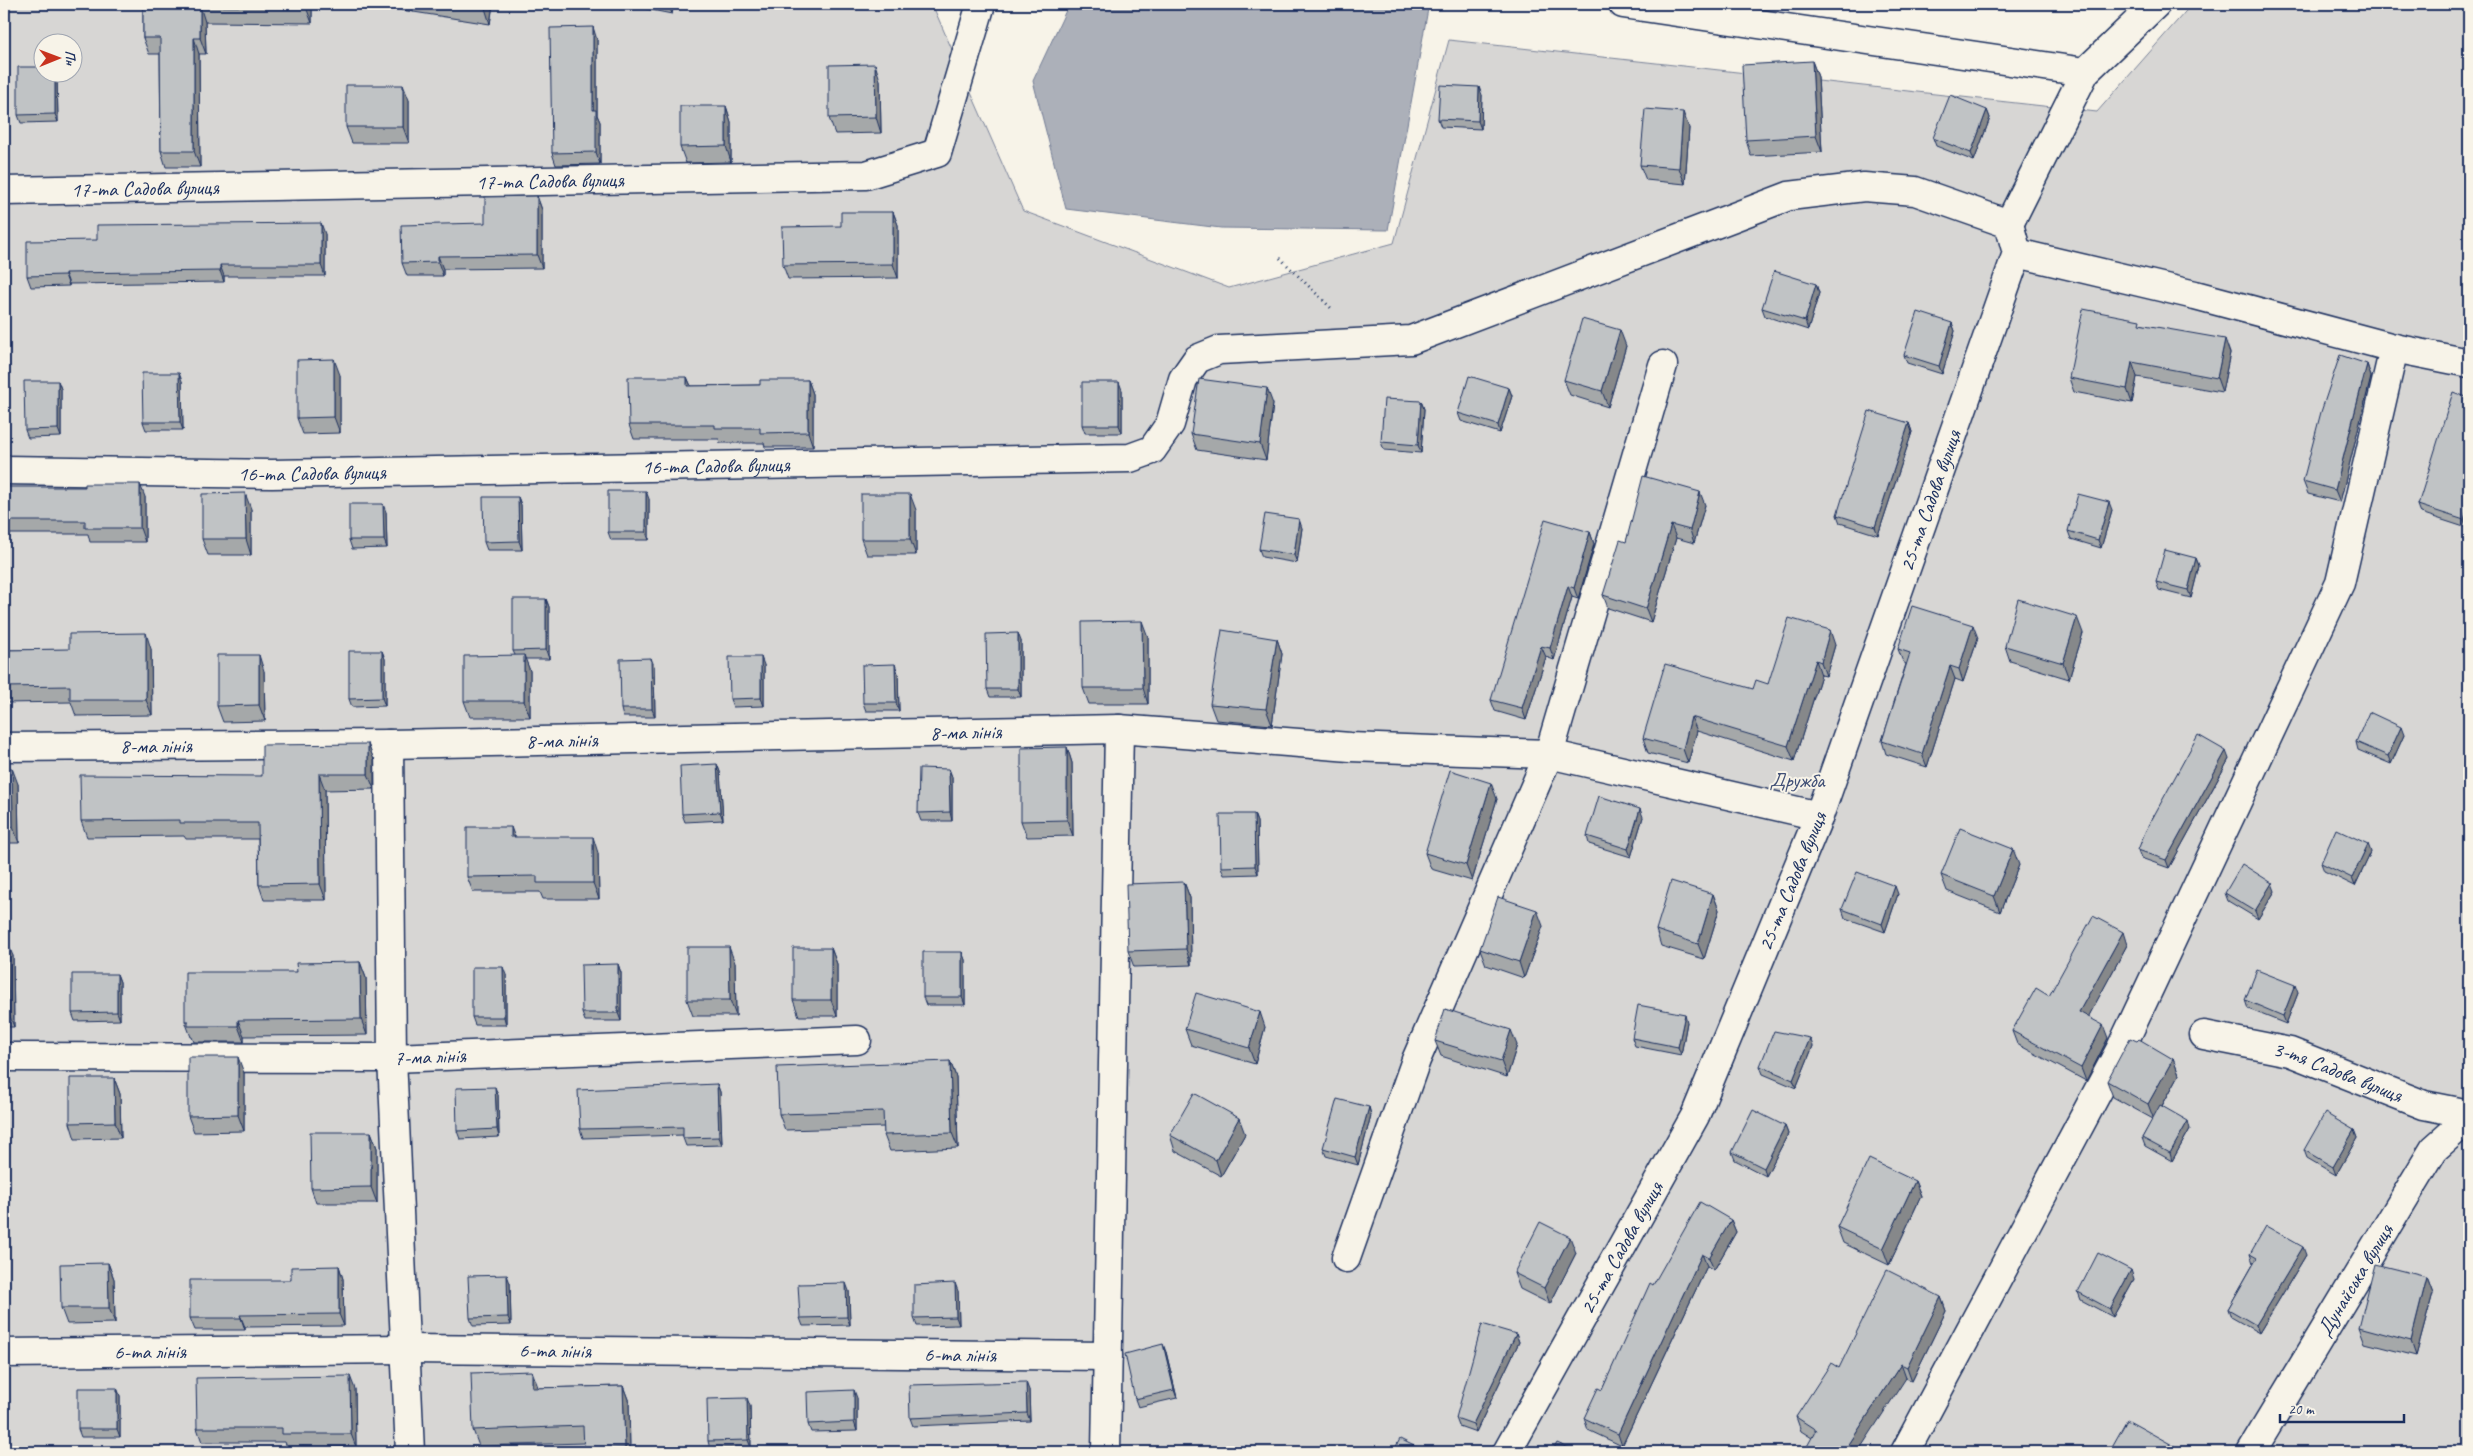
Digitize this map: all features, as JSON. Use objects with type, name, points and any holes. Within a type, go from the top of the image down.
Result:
[{"type":"street","name":"17-та Садова вулиця","points":[[4,191],[866,175],[937,153],[981,4]]},
{"type":"street","points":[[1623,4],[2085,72]]},
{"type":"street","points":[[2156,4],[2085,72],[2009,224],[2017,253],[2195,295],[2394,348],[2469,363]]},
{"type":"street","name":"16-та Садова вулиця","points":[[4,470],[272,474],[1130,458],[1152,450],[1170,424],[1183,379],[1197,359],[1219,350],[1411,340],[1788,196],[1864,187],[1915,192],[2009,224]]},
{"type":"street","name":"25-та Садова вулиця","points":[[1507,1452],[1695,1116],[1819,816],[2017,253]]},
{"type":"street","points":[[1905,1452],[2121,1048],[2340,583],[2394,348]]},
{"type":"street","points":[[1346,1258],[1416,1060],[1549,754],[1663,365]]},
{"type":"street","points":[[1106,1452],[1119,729]]},
{"type":"street","name":"8-ма лінія","points":[[4,747],[390,744],[1119,729],[1350,747],[1549,754],[1819,816]]},
{"type":"street","points":[[390,744],[392,1058],[407,1349],[410,1452]]},
{"type":"street","name":"3-тя Садова вулиця","points":[[2204,1035],[2290,1052],[2424,1105],[2469,1116]]},
{"type":"street","name":"7-ма лінія","points":[[4,1057],[392,1058],[857,1040]]},
{"type":"street","name":"Дунайська вулиця","points":[[2252,1452],[2434,1149],[2469,1116]]},
{"type":"street","name":"6-та лінія","points":[[4,1352],[407,1349],[1108,1356]]},
{"type":"path","points":[[1280,258],[1367,342]]},
{"type":"green space","name":"Дружба","points":[[4,4],[932,4],[1023,211],[1229,288],[1394,243],[1449,40],[2097,112],[2192,4],[2469,4],[2469,1452],[4,1452]]},
{"type":"shaded area","points":[[1069,4],[1397,4],[1428,9],[1388,230],[1221,228],[1066,209],[1033,81]]},
{"type":"building","points":[[143,4],[306,4],[306,7],[200,6],[200,38],[194,38],[194,151],[161,151],[160,38],[143,38]]},
{"type":"building","points":[[459,4],[485,4],[485,8]]},
{"type":"building","points":[[593,27],[593,110],[596,110],[596,152],[552,153],[550,28]]},
{"type":"building","points":[[1812,61],[1816,136],[1746,140],[1742,65]]},
{"type":"building","points":[[875,64],[876,117],[829,118],[829,65]]},
{"type":"building","points":[[18,67],[32,67],[32,82],[55,82],[55,114],[18,115]]},
{"type":"building","points":[[346,85],[403,85],[403,127],[346,127]]},
{"type":"building","points":[[1440,85],[1479,87],[1478,121],[1438,119]]},
{"type":"building","points":[[1950,95],[1987,110],[1971,153],[1933,138]]},
{"type":"building","points":[[680,106],[726,106],[726,146],[680,147]]},
{"type":"building","points":[[1645,109],[1683,112],[1679,168],[1640,165]]},
{"type":"building","points":[[537,196],[537,255],[438,256],[438,262],[402,263],[401,225],[485,223],[485,197]]},
{"type":"building","points":[[841,212],[893,212],[893,264],[783,265],[782,227],[841,226]]},
{"type":"building","points":[[321,223],[321,265],[220,265],[220,271],[65,273],[65,275],[27,276],[27,241],[97,240],[97,225]]},
{"type":"building","points":[[1774,271],[1816,284],[1805,321],[1762,308]]},
{"type":"building","points":[[2083,309],[2140,320],[2139,324],[2225,339],[2217,378],[2132,362],[2127,389],[2069,378]]},
{"type":"building","points":[[1918,312],[1952,323],[1939,366],[1904,355]]},
{"type":"building","points":[[1582,319],[1620,330],[1602,391],[1564,380]]},
{"type":"building","points":[[2340,355],[2367,364],[2335,490],[2303,481],[2321,412]]},
{"type":"building","points":[[334,359],[334,417],[297,418],[297,360]]},
{"type":"building","points":[[142,373],[179,373],[180,422],[143,422]]},
{"type":"building","points":[[1469,376],[1509,388],[1498,425],[1458,413]]},
{"type":"building","points":[[628,377],[687,377],[687,386],[760,385],[760,380],[808,380],[808,432],[760,433],[760,428],[715,428],[715,425],[629,425]]},
{"type":"building","points":[[1199,379],[1267,388],[1260,444],[1191,434]]},
{"type":"building","points":[[24,381],[58,381],[58,429],[25,430]]},
{"type":"building","points":[[1082,382],[1119,382],[1119,425],[1082,425]]},
{"type":"building","points":[[2453,392],[2469,398],[2469,502],[2464,520],[2418,505]]},
{"type":"building","points":[[1384,399],[1421,401],[1418,445],[1381,442]]},
{"type":"building","points":[[1869,411],[1909,423],[1875,527],[1837,515]]},
{"type":"building","points":[[1643,476],[1700,492],[1690,530],[1671,525],[1646,609],[1603,595],[1620,540],[1626,542]]},
{"type":"building","points":[[85,484],[140,484],[140,528],[85,528],[85,521],[4,521],[4,487],[85,487]]},
{"type":"building","points":[[608,491],[646,491],[646,532],[608,532]]},
{"type":"building","points":[[245,493],[246,539],[202,539],[202,494]]},
{"type":"building","points":[[861,494],[910,494],[910,539],[861,539]]},
{"type":"building","points":[[2078,494],[2109,502],[2098,540],[2068,531]]},
{"type":"building","points":[[483,497],[518,497],[519,541],[484,542]]},
{"type":"building","points":[[349,504],[383,504],[384,540],[349,540]]},
{"type":"building","points":[[1265,514],[1299,519],[1294,555],[1259,549]]},
{"type":"building","points":[[1545,519],[1590,532],[1574,588],[1568,586],[1550,648],[1541,646],[1522,708],[1491,700]]},
{"type":"building","points":[[2165,550],[2196,558],[2188,590],[2156,582]]},
{"type":"building","points":[[513,599],[546,599],[546,650],[513,651]]},
{"type":"building","points":[[2018,599],[2077,617],[2063,663],[2005,646]]},
{"type":"building","points":[[1912,606],[1973,625],[1959,669],[1950,666],[1922,754],[1882,741],[1910,653],[1898,649]]},
{"type":"building","points":[[1789,618],[1830,630],[1821,662],[1816,660],[1788,746],[1691,717],[1683,749],[1643,738],[1665,664],[1753,689],[1756,680],[1768,684]]},
{"type":"building","points":[[1142,621],[1143,688],[1083,688],[1082,622]]},
{"type":"building","points":[[1222,630],[1277,639],[1266,709],[1210,704]]},
{"type":"building","points":[[146,633],[146,700],[70,700],[70,686],[4,687],[4,650],[69,649],[69,634]]},
{"type":"building","points":[[1018,633],[1018,689],[987,689],[986,634]]},
{"type":"building","points":[[349,651],[382,651],[382,698],[349,699]]},
{"type":"building","points":[[217,655],[259,655],[259,705],[217,706]]},
{"type":"building","points":[[524,655],[524,701],[464,701],[464,656]]},
{"type":"building","points":[[729,657],[761,657],[761,698],[730,699]]},
{"type":"building","points":[[651,658],[652,709],[621,709],[620,659]]},
{"type":"building","points":[[895,664],[896,703],[863,703],[862,665]]},
{"type":"building","points":[[2369,712],[2401,727],[2388,756],[2356,742]]},
{"type":"building","points":[[2198,735],[2226,751],[2166,860],[2138,850],[2145,832]]},
{"type":"building","points":[[368,744],[368,774],[319,774],[320,884],[259,885],[258,823],[180,823],[180,820],[81,821],[80,775],[262,776],[262,745]]},
{"type":"building","points":[[1067,747],[1067,820],[1021,821],[1021,748]]},
{"type":"building","points":[[717,764],[720,812],[682,814],[680,766]]},
{"type":"building","points":[[4,768],[12,768],[13,827],[4,827]]},
{"type":"building","points":[[919,768],[949,769],[950,812],[918,813]]},
{"type":"building","points":[[1450,770],[1491,783],[1466,865],[1425,853]]},
{"type":"building","points":[[1599,796],[1640,809],[1628,849],[1587,836]]},
{"type":"building","points":[[1220,814],[1254,814],[1255,866],[1221,867]]},
{"type":"building","points":[[467,827],[511,827],[511,837],[593,837],[593,883],[537,883],[537,876],[467,877]]},
{"type":"building","points":[[1960,828],[2013,849],[1994,896],[1941,875]]},
{"type":"building","points":[[2336,829],[2368,844],[2352,878],[2321,863]]},
{"type":"building","points":[[2242,864],[2272,883],[2255,911],[2225,893]]},
{"type":"building","points":[[1857,872],[1895,886],[1882,924],[1842,909]]},
{"type":"building","points":[[1671,881],[1713,894],[1698,944],[1656,930]]},
{"type":"building","points":[[1184,882],[1186,949],[1128,951],[1126,884]]},
{"type":"building","points":[[1498,897],[1537,910],[1519,962],[1480,949]]},
{"type":"building","points":[[2093,916],[2123,932],[2079,1012],[2103,1025],[2081,1068],[2012,1031],[2036,988],[2049,996]]},
{"type":"building","points":[[4,941],[7,941],[8,1011],[4,1011]]},
{"type":"building","points":[[687,947],[729,947],[730,1000],[687,1000]]},
{"type":"building","points":[[793,948],[831,948],[831,1000],[793,1000]]},
{"type":"building","points":[[923,952],[962,952],[962,997],[923,997]]},
{"type":"building","points":[[360,962],[361,1019],[238,1020],[238,1026],[188,1026],[188,1021],[185,1021],[185,972],[297,972],[296,963]]},
{"type":"building","points":[[618,964],[618,1013],[582,1013],[581,965]]},
{"type":"building","points":[[472,967],[503,967],[504,1017],[472,1017]]},
{"type":"building","points":[[2257,970],[2295,985],[2283,1016],[2245,1000]]},
{"type":"building","points":[[72,974],[117,974],[117,1012],[72,1013]]},
{"type":"building","points":[[1196,993],[1260,1012],[1249,1048],[1185,1029]]},
{"type":"building","points":[[1638,1005],[1685,1014],[1678,1047],[1632,1038]]},
{"type":"building","points":[[1445,1009],[1511,1030],[1501,1061],[1435,1041]]},
{"type":"building","points":[[1774,1031],[1810,1038],[1793,1080],[1760,1066]]},
{"type":"building","points":[[2130,1038],[2137,1041],[2139,1039],[2173,1059],[2148,1104],[2107,1081]]},
{"type":"building","points":[[188,1057],[238,1057],[238,1115],[188,1116]]},
{"type":"building","points":[[950,1061],[952,1133],[884,1135],[883,1111],[779,1114],[777,1067]]},
{"type":"building","points":[[70,1078],[114,1078],[115,1122],[70,1123]]},
{"type":"building","points":[[717,1084],[719,1137],[683,1138],[683,1127],[580,1129],[578,1090]]},
{"type":"building","points":[[495,1087],[497,1129],[457,1131],[456,1088]]},
{"type":"building","points":[[1194,1093],[1239,1118],[1216,1160],[1170,1135]]},
{"type":"building","points":[[1337,1099],[1369,1107],[1355,1157],[1323,1148]]},
{"type":"building","points":[[2160,1105],[2188,1121],[2170,1153],[2142,1138]]},
{"type":"building","points":[[1753,1110],[1785,1126],[1764,1168],[1732,1152]]},
{"type":"building","points":[[2325,1113],[2354,1130],[2333,1167],[2304,1150]]},
{"type":"building","points":[[310,1132],[371,1132],[371,1187],[311,1188]]},
{"type":"building","points":[[1869,1159],[1915,1181],[1883,1249],[1837,1227]]},
{"type":"building","points":[[1700,1202],[1731,1220],[1709,1258],[1702,1254],[1618,1434],[1584,1418],[1598,1388],[1602,1390],[1650,1283],[1653,1285]]},
{"type":"building","points":[[1540,1222],[1570,1237],[1544,1288],[1514,1273]]},
{"type":"building","points":[[2266,1226],[2303,1247],[2256,1325],[2228,1309],[2257,1258],[2250,1254]]},
{"type":"building","points":[[2098,1253],[2131,1270],[2110,1309],[2078,1292]]},
{"type":"building","points":[[108,1263],[109,1308],[61,1308],[60,1264]]},
{"type":"building","points":[[2375,1264],[2427,1277],[2411,1341],[2359,1327]]},
{"type":"building","points":[[339,1266],[339,1314],[240,1315],[241,1318],[190,1318],[190,1280],[291,1280],[291,1267]]},
{"type":"building","points":[[1887,1270],[1941,1297],[1907,1367],[1901,1364],[1844,1452],[1804,1452],[1816,1430],[1796,1417],[1831,1363],[1839,1368]]},
{"type":"building","points":[[507,1275],[508,1317],[470,1318],[468,1276]]},
{"type":"building","points":[[846,1283],[847,1317],[800,1318],[798,1284]]},
{"type":"building","points":[[955,1283],[956,1317],[914,1318],[914,1285]]},
{"type":"building","points":[[1482,1324],[1516,1334],[1473,1424],[1456,1418]]},
{"type":"building","points":[[1163,1344],[1174,1390],[1135,1399],[1125,1354]]},
{"type":"building","points":[[532,1371],[532,1388],[623,1386],[625,1448],[584,1449],[583,1426],[473,1430],[471,1373]]},
{"type":"building","points":[[350,1376],[351,1434],[282,1434],[282,1428],[197,1428],[196,1378]]},
{"type":"building","points":[[1026,1382],[1027,1413],[910,1418],[909,1385]]},
{"type":"building","points":[[78,1388],[117,1388],[117,1429],[78,1429]]},
{"type":"building","points":[[854,1390],[854,1422],[808,1424],[807,1392]]},
{"type":"building","points":[[747,1398],[748,1440],[708,1441],[707,1399]]},
{"type":"building","points":[[2127,1420],[2185,1452],[2109,1452]]},
{"type":"building","points":[[1400,1439],[1426,1452],[1393,1452]]},
{"type":"building","points":[[1557,1443],[1578,1452],[1552,1452]]},
{"type":"building","points":[[2269,1447],[2284,1452],[2267,1452]]}]
